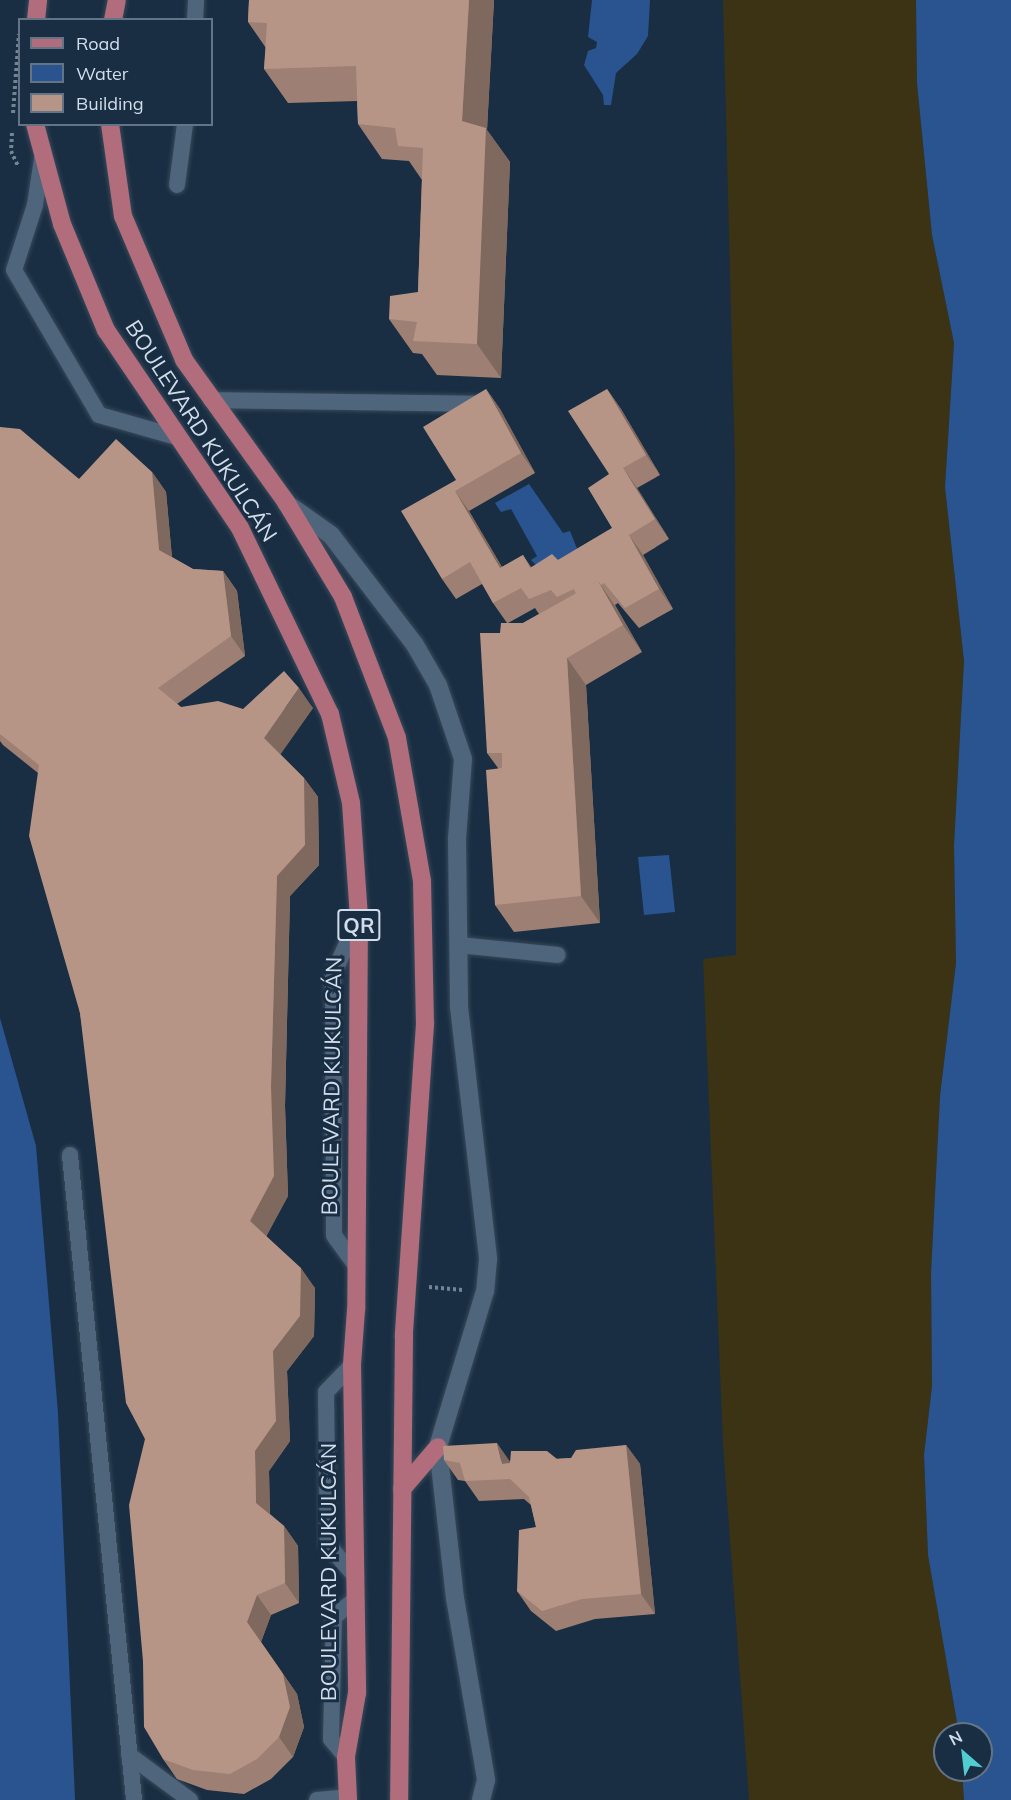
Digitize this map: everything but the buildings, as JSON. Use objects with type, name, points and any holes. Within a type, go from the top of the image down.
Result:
[{"type":"main road","points":[[36,18],[38,0]]},
{"type":"main road","points":[[113,18],[117,0]]},
{"type":"main road","name":"BOULEVARD KUKULCÁN","points":[[35,126],[42,159],[62,224],[106,330],[240,528],[330,714],[351,803],[359,917],[352,1365],[357,1693],[346,1756],[343,1797]]},
{"type":"main road","name":"BOULEVARD KUKULCÁN","points":[[110,126],[123,216],[184,360],[286,502],[343,597],[397,738],[422,880],[425,1024],[407,1285],[402,1489],[399,1800]]},
{"type":"main road","points":[[402,1489],[438,1448]]},
{"type":"street","points":[[286,502],[331,535],[415,645],[438,685],[463,759],[457,839],[459,1007],[488,1258],[485,1291],[438,1448],[454,1598],[486,1779],[481,1800]]},
{"type":"lane","points":[[195,18],[196,0]]},
{"type":"lane","points":[[177,185],[185,126]]},
{"type":"lane","points":[[42,159],[36,205],[14,270],[99,416],[177,436]]},
{"type":"lane","points":[[211,400],[490,404]]},
{"type":"lane","points":[[354,1263],[334,1235],[333,975],[359,917]]},
{"type":"lane","points":[[459,945],[557,955]]},
{"type":"lane","points":[[70,1155],[134,1800]]},
{"type":"lane","points":[[352,1365],[326,1392],[328,1545],[356,1577]]},
{"type":"lane","points":[[346,1756],[331,1739],[333,1617],[354,1600]]},
{"type":"lane","points":[[129,1755],[190,1800]]},
{"type":"lane","points":[[317,1800],[343,1797]]},
{"type":"path","points":[[13,116],[18,50]]},
{"type":"path","points":[[12,128],[11,151],[36,205]]},
{"type":"path","points":[[407,1285],[485,1291]]},
{"type":"sand","points":[[723,0],[916,0],[917,83],[932,235],[954,343],[945,487],[964,661],[954,845],[956,963],[940,1096],[931,1273],[932,1386],[924,1455],[928,1555],[957,1722],[933,1722],[933,1782],[963,1782],[964,1800],[749,1800],[723,1444],[703,959],[736,955],[735,467]]},
{"type":"water","points":[[592,0],[650,0],[648,36],[637,54],[616,73],[611,105],[604,105],[603,95],[584,65],[588,51],[596,48],[597,42],[588,37]]},
{"type":"water","points":[[916,0],[1011,0],[1011,1800],[964,1800],[963,1782],[993,1782],[993,1722],[957,1722],[928,1555],[924,1455],[932,1386],[931,1273],[940,1096],[956,963],[954,845],[964,661],[945,487],[954,343],[932,235],[917,83]]},
{"type":"water","points":[[529,484],[563,533],[570,531],[578,551],[544,573],[531,560],[537,556],[511,509],[501,512],[495,503]]},
{"type":"water","points":[[669,855],[675,912],[644,915],[638,857]]},
{"type":"water","points":[[0,1018],[36,1146],[58,1413],[75,1800],[0,1800]]}]
